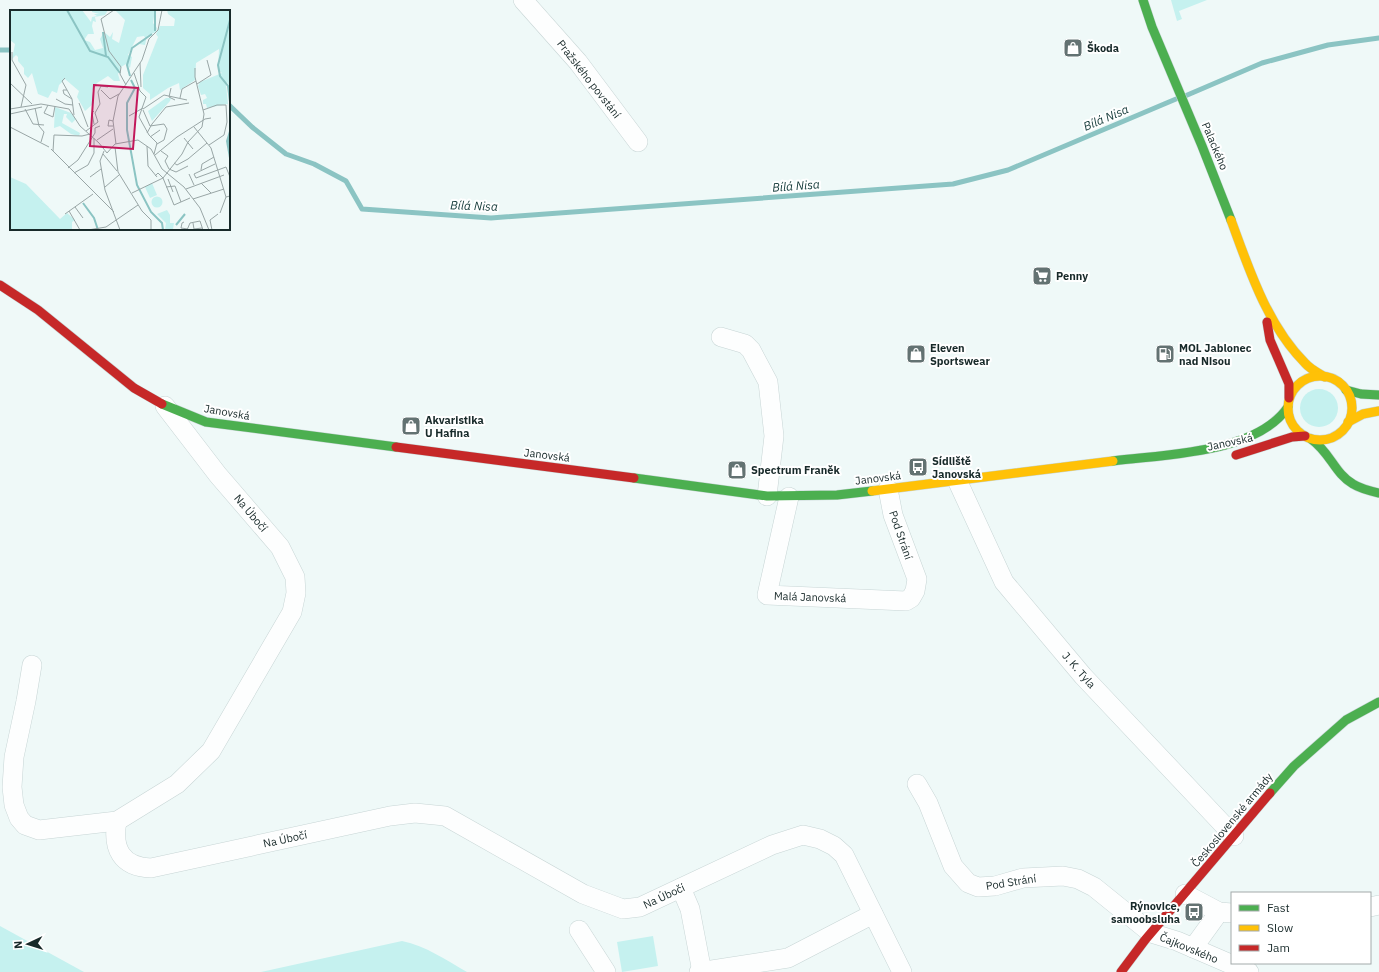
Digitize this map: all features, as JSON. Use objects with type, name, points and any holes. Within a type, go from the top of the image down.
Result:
[{"type":"street","name":"Pražského povstání","points":[[523,0],[578,62],[638,142]]},
{"type":"street","name":"Palackého","points":[[1143,0],[1144,7],[1263,301],[1298,357],[1313,371],[1325,377]]},
{"type":"street","name":"Janovská","points":[[0,285],[38,310],[134,388],[165,406],[206,422],[767,496],[789,497],[837,495],[1206,449],[1231,443],[1269,428],[1282,416],[1289,402]]},
{"type":"street","name":"Palackého","points":[[1263,301],[1270,340],[1289,384],[1289,402]]},
{"type":"street","points":[[721,337],[745,344],[751,350],[768,382],[774,436],[767,496]]},
{"type":"street","points":[[1341,442],[1342,432],[1347,425],[1351,405],[1346,390],[1340,384],[1325,377],[1316,376],[1303,381],[1294,390],[1289,402],[1292,424],[1308,438],[1323,448],[1342,476],[1350,483],[1363,489],[1379,493]]},
{"type":"street","points":[[1346,390],[1361,394],[1379,395]]},
{"type":"street","name":"Na Úbočí","points":[[165,406],[218,475],[280,547],[294,577],[296,593],[292,612],[211,751],[177,784],[117,820],[115,842],[120,855],[139,868],[151,868],[390,816],[415,813],[445,816],[583,894],[623,909],[640,907],[772,845],[803,835],[820,839],[834,846],[844,855],[902,972]]},
{"type":"street","points":[[1308,438],[1318,440],[1332,437],[1363,414],[1379,411]]},
{"type":"street","name":"Janovská","points":[[1228,457],[1253,451],[1292,437],[1308,438]]},
{"type":"street","name":"Janovská","points":[[1134,459],[1200,460]]},
{"type":"street","name":"J. K. Tyla","points":[[957,480],[1004,582],[1083,676],[1234,836]]},
{"type":"street","points":[[1366,480],[1379,486]]},
{"type":"street","name":"Pod Strání","points":[[888,489],[893,515],[917,579],[915,591],[911,598],[906,601]]},
{"type":"street","name":"Malá Janovská","points":[[789,497],[767,595],[906,601]]},
{"type":"street","points":[[32,665],[14,757],[12,787],[14,805],[19,818],[25,825],[40,830],[117,820]]},
{"type":"street","name":"Československé armády","points":[[1121,972],[1151,933],[1294,766],[1346,720],[1379,702]]},
{"type":"street","name":"Pod Strání","points":[[917,784],[928,803],[953,866],[968,883],[978,886],[990,886],[1023,878],[1062,876],[1078,879],[1094,887],[1151,933]]},
{"type":"street","points":[[681,888],[690,910],[701,972],[788,958],[873,914]]},
{"type":"street","points":[[1185,894],[1226,912],[1193,948]]},
{"type":"street","points":[[579,930],[606,972]]},
{"type":"street","name":"Čajkovského","points":[[1151,933],[1193,948],[1237,970]]},
{"type":"shaded area","points":[[1171,0],[1207,0],[1179,11],[1182,19],[1177,21]]},
{"type":"shaded area","points":[[1315,389],[1323,389],[1333,394],[1337,401],[1337,415],[1333,422],[1323,427],[1315,427],[1305,422],[1303,419],[1300,412],[1300,404],[1305,394],[1308,392]]},
{"type":"shaded area","points":[[0,926],[84,972],[0,972]]},
{"type":"shaded area","points":[[653,936],[658,966],[622,972],[617,942]]},
{"type":"shaded area","points":[[402,941],[428,950],[467,972],[261,972]]},
{"type":"waterway","name":"Bílá Nisa","points":[[1185,96],[1262,63],[1328,45],[1379,38]]},
{"type":"waterway","name":"Bílá Nisa","points":[[0,50],[10,50]]},
{"type":"waterway","name":"Bílá Nisa","points":[[230,106],[252,127],[286,154],[314,164],[346,181],[362,209],[491,218],[953,184],[1008,170],[1176,99]]},
{"type":"traffic: fast","points":[[1143,0],[1152,27],[1231,220]]},
{"type":"traffic: fast","points":[[1346,390],[1361,394],[1379,395]]},
{"type":"traffic: fast","points":[[162,404],[206,422],[396,447]]},
{"type":"traffic: fast","points":[[1113,461],[1183,453],[1232,443],[1254,434],[1273,423],[1288,407]]},
{"type":"traffic: fast","points":[[1311,439],[1318,444],[1347,480],[1359,487],[1379,493]]},
{"type":"traffic: fast","points":[[634,478],[767,496],[837,495],[872,491]]},
{"type":"traffic: fast","points":[[1270,793],[1294,766],[1346,720],[1379,702]]},
{"type":"traffic: slow","points":[[1231,220],[1260,296],[1280,332],[1307,365],[1325,377]]},
{"type":"traffic: slow","points":[[1320,376],[1338,382],[1346,390],[1352,408],[1346,426],[1338,434],[1320,440],[1302,434],[1294,426],[1288,408],[1294,390],[1302,382],[1320,376]]},
{"type":"traffic: slow","points":[[1348,422],[1363,414],[1379,411]]},
{"type":"traffic: slow","points":[[872,491],[1113,461]]},
{"type":"traffic: jam","points":[[0,285],[38,310],[134,388],[162,404]]},
{"type":"traffic: jam","points":[[1267,322],[1270,340],[1289,384],[1289,398]]},
{"type":"traffic: jam","points":[[1236,455],[1292,437],[1305,436]]},
{"type":"traffic: jam","points":[[396,447],[634,478]]},
{"type":"traffic: jam","points":[[1121,972],[1145,940],[1270,793]]},
{"type":"place","name":"Škoda","points":[[1073,48]]},
{"type":"place","name":"Penny","points":[[1042,276]]},
{"type":"place","name":"Eleven Sportswear","points":[[916,354]]},
{"type":"place","name":"MOL Jablonec nad Nisou","points":[[1165,354]]},
{"type":"place","name":"Akvaristika U Hafina","points":[[411,426]]},
{"type":"place","name":"Sídliště Janovská","points":[[918,467]]},
{"type":"place","name":"Spectrum Franěk","points":[[737,470]]},
{"type":"place","name":"Rýnovice, samoobsluha","points":[[1194,912]]}]
